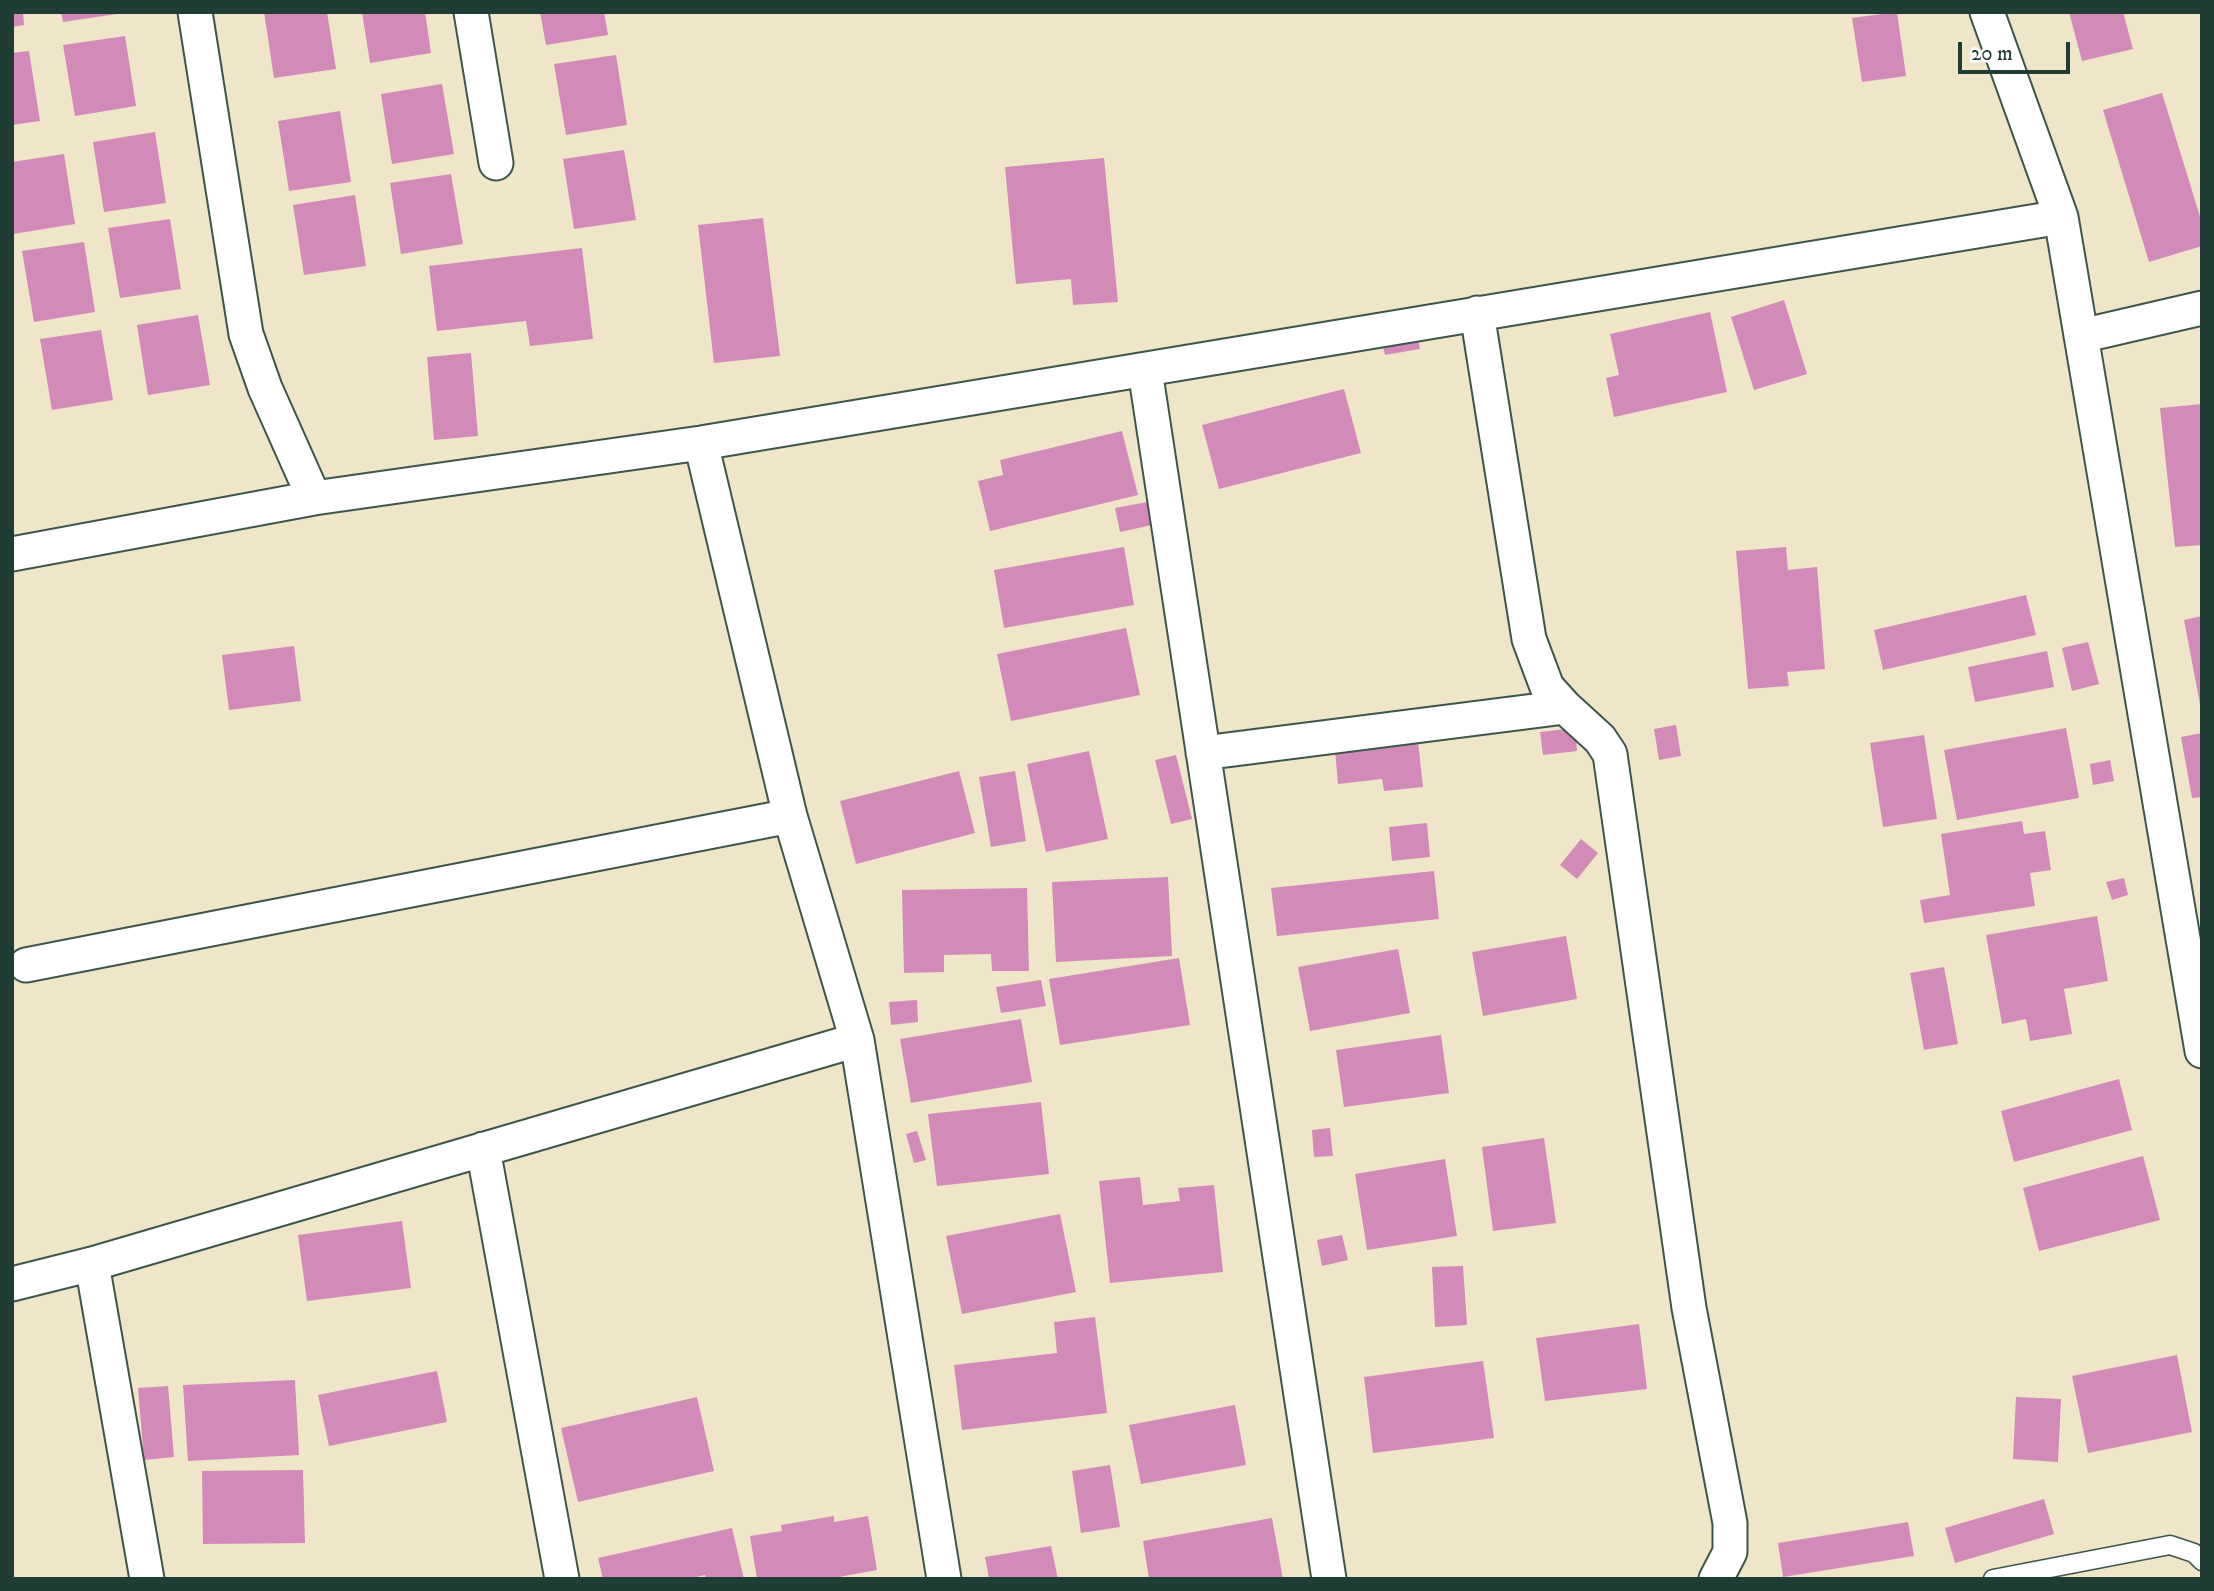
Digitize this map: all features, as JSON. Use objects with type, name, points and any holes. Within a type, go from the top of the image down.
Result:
[{"type":"street","points":[[195,12],[246,334],[265,388],[314,498]]},
{"type":"street","points":[[471,12],[496,163]]},
{"type":"street","points":[[1987,12],[2061,217],[2202,1051]]},
{"type":"street","points":[[12,554],[314,498],[701,443],[2061,217]]},
{"type":"street","points":[[2081,336],[2202,308]]},
{"type":"street","points":[[1477,313],[1529,639],[1547,687],[1600,739],[1610,754],[1689,1308],[1730,1522],[1730,1552],[1716,1579]]},
{"type":"street","points":[[1145,370],[1329,1579]]},
{"type":"street","points":[[701,443],[790,816],[858,1040],[944,1579]]},
{"type":"street","points":[[1203,753],[1565,707]]},
{"type":"street","points":[[26,965],[790,816]]},
{"type":"street","points":[[12,1284],[92,1264],[858,1040]]},
{"type":"street","points":[[483,1149],[562,1579]]},
{"type":"street","points":[[92,1264],[147,1579]]},
{"type":"lane","points":[[1993,1579],[2170,1545],[2194,1553],[2202,1561]]},
{"type":"building","points":[[12,12],[23,12],[24,25],[12,27]]},
{"type":"building","points":[[61,12],[117,12],[117,14],[63,22]]},
{"type":"building","points":[[264,12],[327,12],[336,69],[274,78]]},
{"type":"building","points":[[362,12],[425,12],[431,53],[370,63]]},
{"type":"building","points":[[540,12],[604,12],[608,35],[546,45]]},
{"type":"building","points":[[1897,12],[1906,76],[1862,82],[1852,18]]},
{"type":"building","points":[[2069,12],[2123,12],[2133,49],[2082,61]]},
{"type":"building","points":[[125,36],[136,106],[75,116],[63,45]]},
{"type":"building","points":[[29,51],[40,121],[12,125],[12,53]]},
{"type":"building","points":[[616,55],[627,125],[566,135],[554,64]]},
{"type":"building","points":[[442,84],[454,154],[392,164],[381,94]]},
{"type":"building","points":[[2162,93],[2202,223],[2202,246],[2149,262],[2103,110]]},
{"type":"building","points":[[340,111],[351,182],[289,191],[278,121]]},
{"type":"building","points":[[155,132],[166,203],[104,212],[93,142]]},
{"type":"building","points":[[624,150],[636,220],[574,229],[563,159]]},
{"type":"building","points":[[64,154],[75,224],[13,234],[12,162]]},
{"type":"building","points":[[1104,158],[1118,302],[1073,305],[1071,279],[1016,284],[1005,167]]},
{"type":"building","points":[[451,174],[463,244],[401,254],[390,183]]},
{"type":"building","points":[[355,195],[366,266],[304,275],[293,205]]},
{"type":"building","points":[[763,218],[780,356],[714,363],[698,225]]},
{"type":"building","points":[[170,219],[181,289],[120,298],[108,228]]},
{"type":"building","points":[[84,242],[95,312],[34,322],[22,251]]},
{"type":"building","points":[[582,248],[593,339],[530,346],[526,321],[437,331],[429,266]]},
{"type":"building","points":[[1784,300],[1807,374],[1754,390],[1731,317]]},
{"type":"building","points":[[1710,312],[1727,392],[1614,417],[1606,378],[1619,375],[1610,334]]},
{"type":"building","points":[[198,315],[210,385],[148,395],[137,325]]},
{"type":"building","points":[[101,330],[113,400],[52,410],[40,339]]},
{"type":"building","points":[[1418,336],[1420,349],[1385,355],[1382,342]]},
{"type":"building","points":[[471,353],[478,436],[434,440],[427,357]]},
{"type":"building","points":[[1344,389],[1361,453],[1219,489],[1202,425]]},
{"type":"building","points":[[2202,404],[2202,545],[2175,547],[2160,408]]},
{"type":"building","points":[[1122,431],[1138,495],[990,531],[978,481],[1003,475],[1000,460]]},
{"type":"building","points":[[1147,502],[1152,525],[1120,532],[1115,508]]},
{"type":"building","points":[[1124,547],[1134,605],[1004,628],[994,570]]},
{"type":"building","points":[[1786,547],[1788,570],[1817,567],[1825,669],[1787,672],[1789,686],[1748,689],[1736,551]]},
{"type":"building","points":[[2026,595],[2036,635],[1883,670],[1874,630]]},
{"type":"building","points":[[2202,616],[2202,704],[2200,704],[2184,620]]},
{"type":"building","points":[[1126,628],[1140,695],[1011,721],[997,654]]},
{"type":"building","points":[[2088,642],[2099,684],[2072,691],[2062,648]]},
{"type":"building","points":[[294,646],[301,701],[229,710],[222,655]]},
{"type":"building","points":[[2047,651],[2054,687],[1975,702],[1968,667]]},
{"type":"building","points":[[1676,725],[1681,756],[1659,760],[1654,729]]},
{"type":"building","points":[[1575,728],[1577,751],[1543,755],[1540,732]]},
{"type":"building","points":[[2066,728],[2079,798],[1957,820],[1944,750]]},
{"type":"building","points":[[2202,733],[2202,797],[2192,798],[2181,737]]},
{"type":"building","points":[[1924,735],[1937,819],[1883,827],[1870,743]]},
{"type":"building","points":[[1418,741],[1423,787],[1384,791],[1382,779],[1338,784],[1335,749]]},
{"type":"building","points":[[1089,751],[1108,839],[1046,852],[1027,764]]},
{"type":"building","points":[[1176,755],[1192,819],[1171,824],[1155,760]]},
{"type":"building","points":[[2110,760],[2114,781],[2093,785],[2090,764]]},
{"type":"building","points":[[959,771],[975,833],[856,864],[840,801]]},
{"type":"building","points":[[1015,771],[1026,841],[991,847],[979,777]]},
{"type":"building","points":[[2022,821],[2024,834],[2045,831],[2051,870],[2030,873],[2035,906],[1924,923],[1920,900],[1950,895],[1941,834]]},
{"type":"building","points":[[1427,823],[1430,857],[1392,861],[1389,827]]},
{"type":"building","points":[[1581,839],[1598,853],[1577,879],[1560,865]]},
{"type":"building","points":[[1434,871],[1439,919],[1277,936],[1271,888]]},
{"type":"building","points":[[1168,877],[1172,956],[1056,962],[1052,882]]},
{"type":"building","points":[[2124,878],[2128,895],[2112,900],[2106,882]]},
{"type":"building","points":[[1027,888],[1029,971],[992,971],[991,954],[944,955],[944,972],[904,973],[902,890]]},
{"type":"building","points":[[2097,916],[2108,981],[2064,989],[2072,1034],[2030,1041],[2026,1019],[2002,1024],[1986,935]]},
{"type":"building","points":[[1566,936],[1577,999],[1483,1016],[1472,952]]},
{"type":"building","points":[[1398,949],[1410,1013],[1310,1031],[1298,967]]},
{"type":"building","points":[[1179,958],[1190,1025],[1060,1045],[1049,979]]},
{"type":"building","points":[[1944,967],[1958,1044],[1924,1050],[1910,973]]},
{"type":"building","points":[[1041,980],[1046,1006],[1001,1013],[996,987]]},
{"type":"building","points":[[917,1000],[918,1022],[891,1025],[889,1002]]},
{"type":"building","points":[[1021,1019],[1032,1082],[911,1103],[900,1039]]},
{"type":"building","points":[[1441,1035],[1449,1093],[1344,1107],[1336,1050]]},
{"type":"building","points":[[2119,1079],[2132,1130],[2014,1162],[2001,1111]]},
{"type":"building","points":[[1041,1102],[1049,1174],[937,1186],[928,1114]]},
{"type":"building","points":[[1330,1128],[1333,1156],[1314,1157],[1312,1130]]},
{"type":"building","points":[[917,1131],[926,1160],[914,1163],[906,1134]]},
{"type":"building","points":[[1544,1138],[1556,1223],[1493,1231],[1482,1147]]},
{"type":"building","points":[[2143,1156],[2160,1220],[2039,1251],[2023,1188]]},
{"type":"building","points":[[1445,1159],[1457,1236],[1367,1250],[1355,1174]]},
{"type":"building","points":[[1140,1177],[1143,1205],[1180,1201],[1178,1188],[1214,1185],[1223,1272],[1110,1283],[1099,1181]]},
{"type":"building","points":[[1060,1214],[1076,1292],[962,1314],[946,1236]]},
{"type":"building","points":[[402,1221],[411,1288],[307,1301],[298,1235]]},
{"type":"building","points":[[1342,1235],[1348,1260],[1322,1266],[1317,1240]]},
{"type":"building","points":[[1463,1266],[1467,1325],[1435,1327],[1432,1267]]},
{"type":"building","points":[[1095,1317],[1107,1413],[962,1430],[954,1365],[1057,1353],[1054,1322]]},
{"type":"building","points":[[1639,1324],[1647,1389],[1545,1401],[1536,1338]]},
{"type":"building","points":[[2177,1355],[2192,1432],[2088,1453],[2072,1376]]},
{"type":"building","points":[[1483,1361],[1494,1438],[1373,1453],[1364,1377]]},
{"type":"building","points":[[437,1371],[447,1422],[329,1446],[318,1395]]},
{"type":"building","points":[[295,1380],[299,1455],[188,1461],[183,1385]]},
{"type":"building","points":[[168,1386],[174,1457],[144,1460],[138,1388]]},
{"type":"building","points":[[697,1397],[714,1471],[578,1502],[561,1428]]},
{"type":"building","points":[[2016,1397],[2061,1399],[2058,1462],[2013,1459]]},
{"type":"building","points":[[1235,1405],[1246,1465],[1141,1484],[1129,1425]]},
{"type":"building","points":[[1110,1465],[1120,1527],[1081,1533],[1072,1471]]},
{"type":"building","points":[[303,1470],[305,1543],[203,1544],[202,1471]]},
{"type":"building","points":[[2044,1499],[2054,1534],[1955,1563],[1945,1528]]},
{"type":"building","points":[[834,1516],[834,1522],[868,1516],[877,1570],[828,1579],[757,1579],[750,1536],[782,1531],[781,1525]]},
{"type":"building","points":[[1272,1518],[1283,1579],[1149,1579],[1143,1541]]},
{"type":"building","points":[[1908,1522],[1914,1556],[1783,1577],[1778,1543]]},
{"type":"building","points":[[732,1528],[744,1579],[706,1579],[705,1575],[687,1579],[603,1579],[598,1558]]},
{"type":"building","points":[[1051,1546],[1058,1579],[989,1579],[985,1557]]}]
